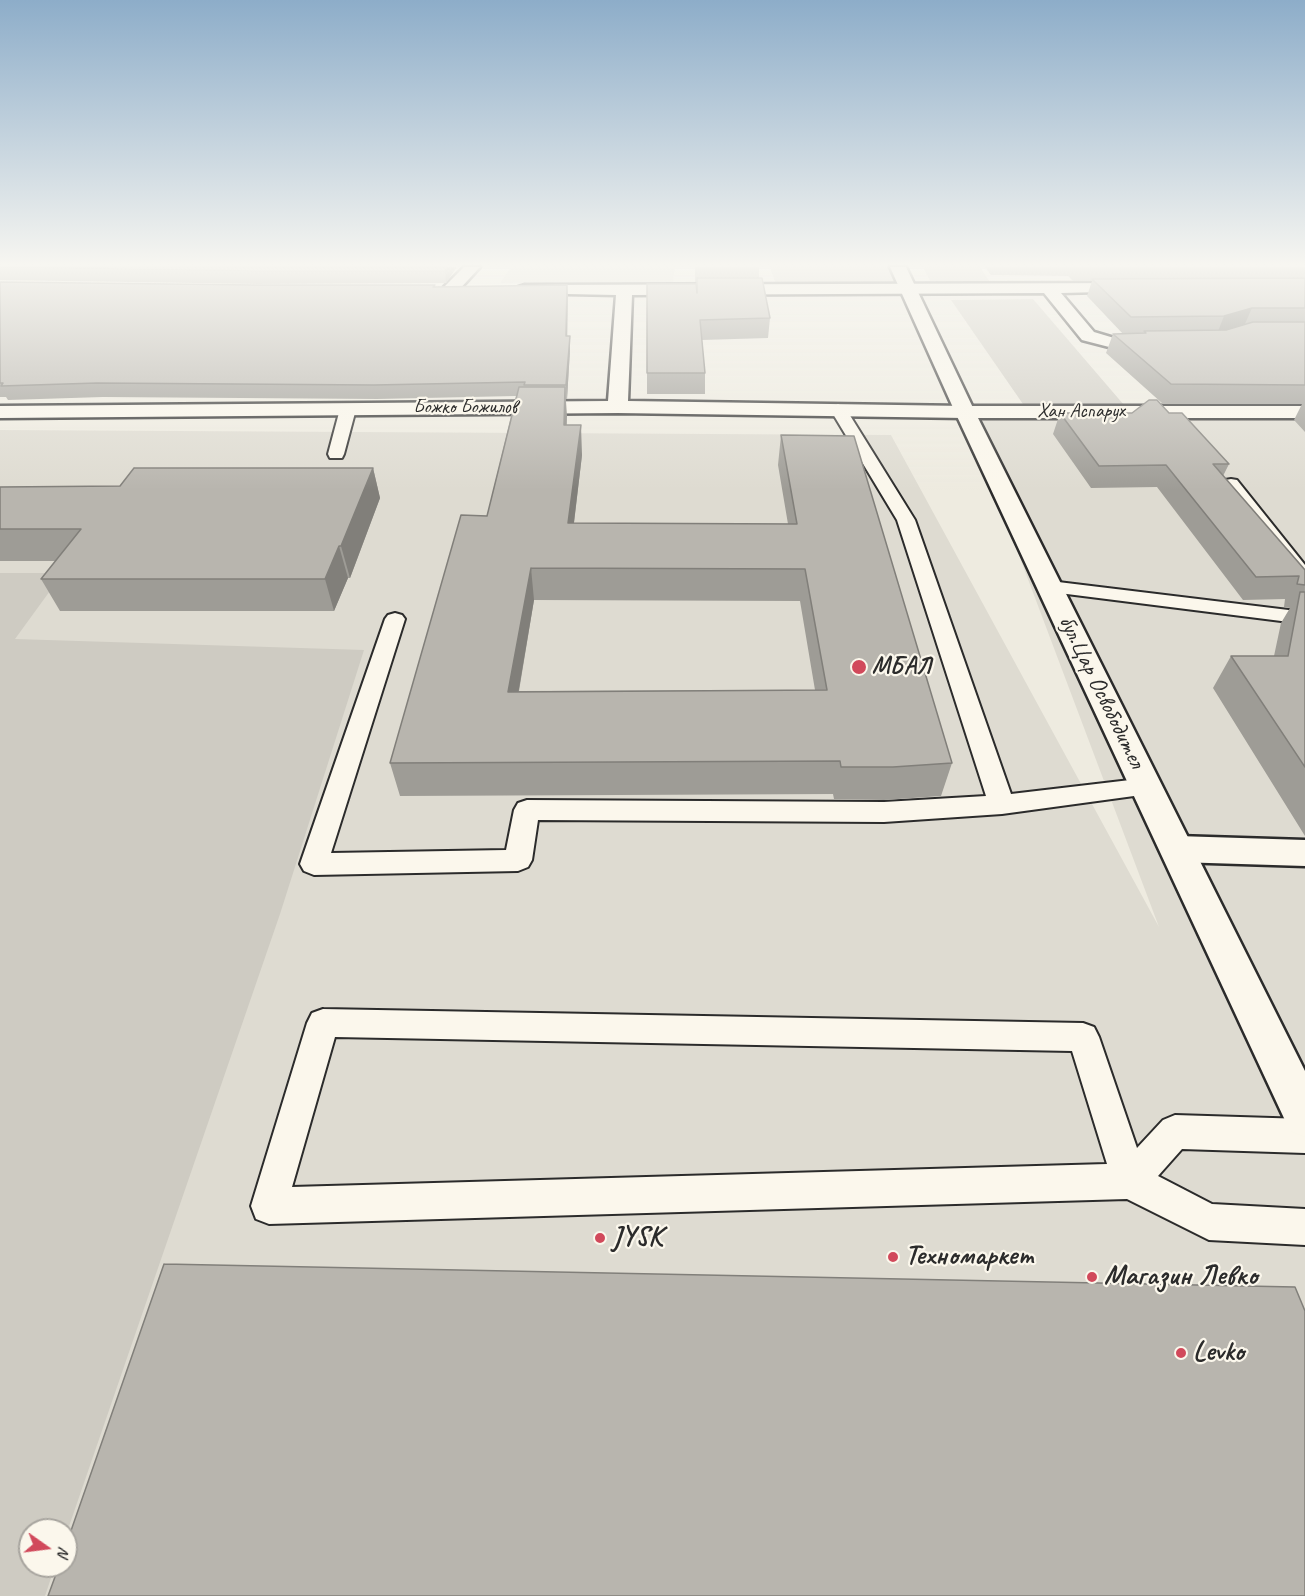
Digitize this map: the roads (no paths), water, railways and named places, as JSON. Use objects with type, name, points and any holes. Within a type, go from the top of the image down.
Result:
[{"type":"street","points":[[618,406],[621,341]]},
{"type":"street","name":"бул.Цар Освободител","points":[[933,341],[1305,1116]]},
{"type":"street","points":[[1108,341],[1171,342]]},
{"type":"street","name":"Божко Божилов","points":[[0,412],[618,406],[965,412]]},
{"type":"street","name":"Хан Аспарух","points":[[965,412],[1305,412]]},
{"type":"street","points":[[1177,849],[1305,853]]},
{"type":"lane","points":[[336,454],[348,409]]},
{"type":"lane","points":[[838,409],[906,520],[1002,805]]},
{"type":"lane","points":[[1231,484],[1305,578]]},
{"type":"lane","points":[[1050,587],[1305,618]]},
{"type":"lane","points":[[394,620],[314,864],[518,860],[527,810],[884,812],[1002,805],[1147,787]]},
{"type":"lane","points":[[1130,1181],[1083,1037],[323,1023],[269,1206],[1130,1181],[1209,1222],[1305,1227]]},
{"type":"lane","points":[[1130,1181],[1175,1132],[1305,1136]]},
{"type":"place","name":"МБАЛ","points":[[859,667]]},
{"type":"place","name":"JYSK","points":[[600,1238]]},
{"type":"place","name":"Техномаркет","points":[[893,1257]]},
{"type":"place","name":"Магазин Левко","points":[[1092,1277]]},
{"type":"place","name":"Levko","points":[[1181,1353]]}]
